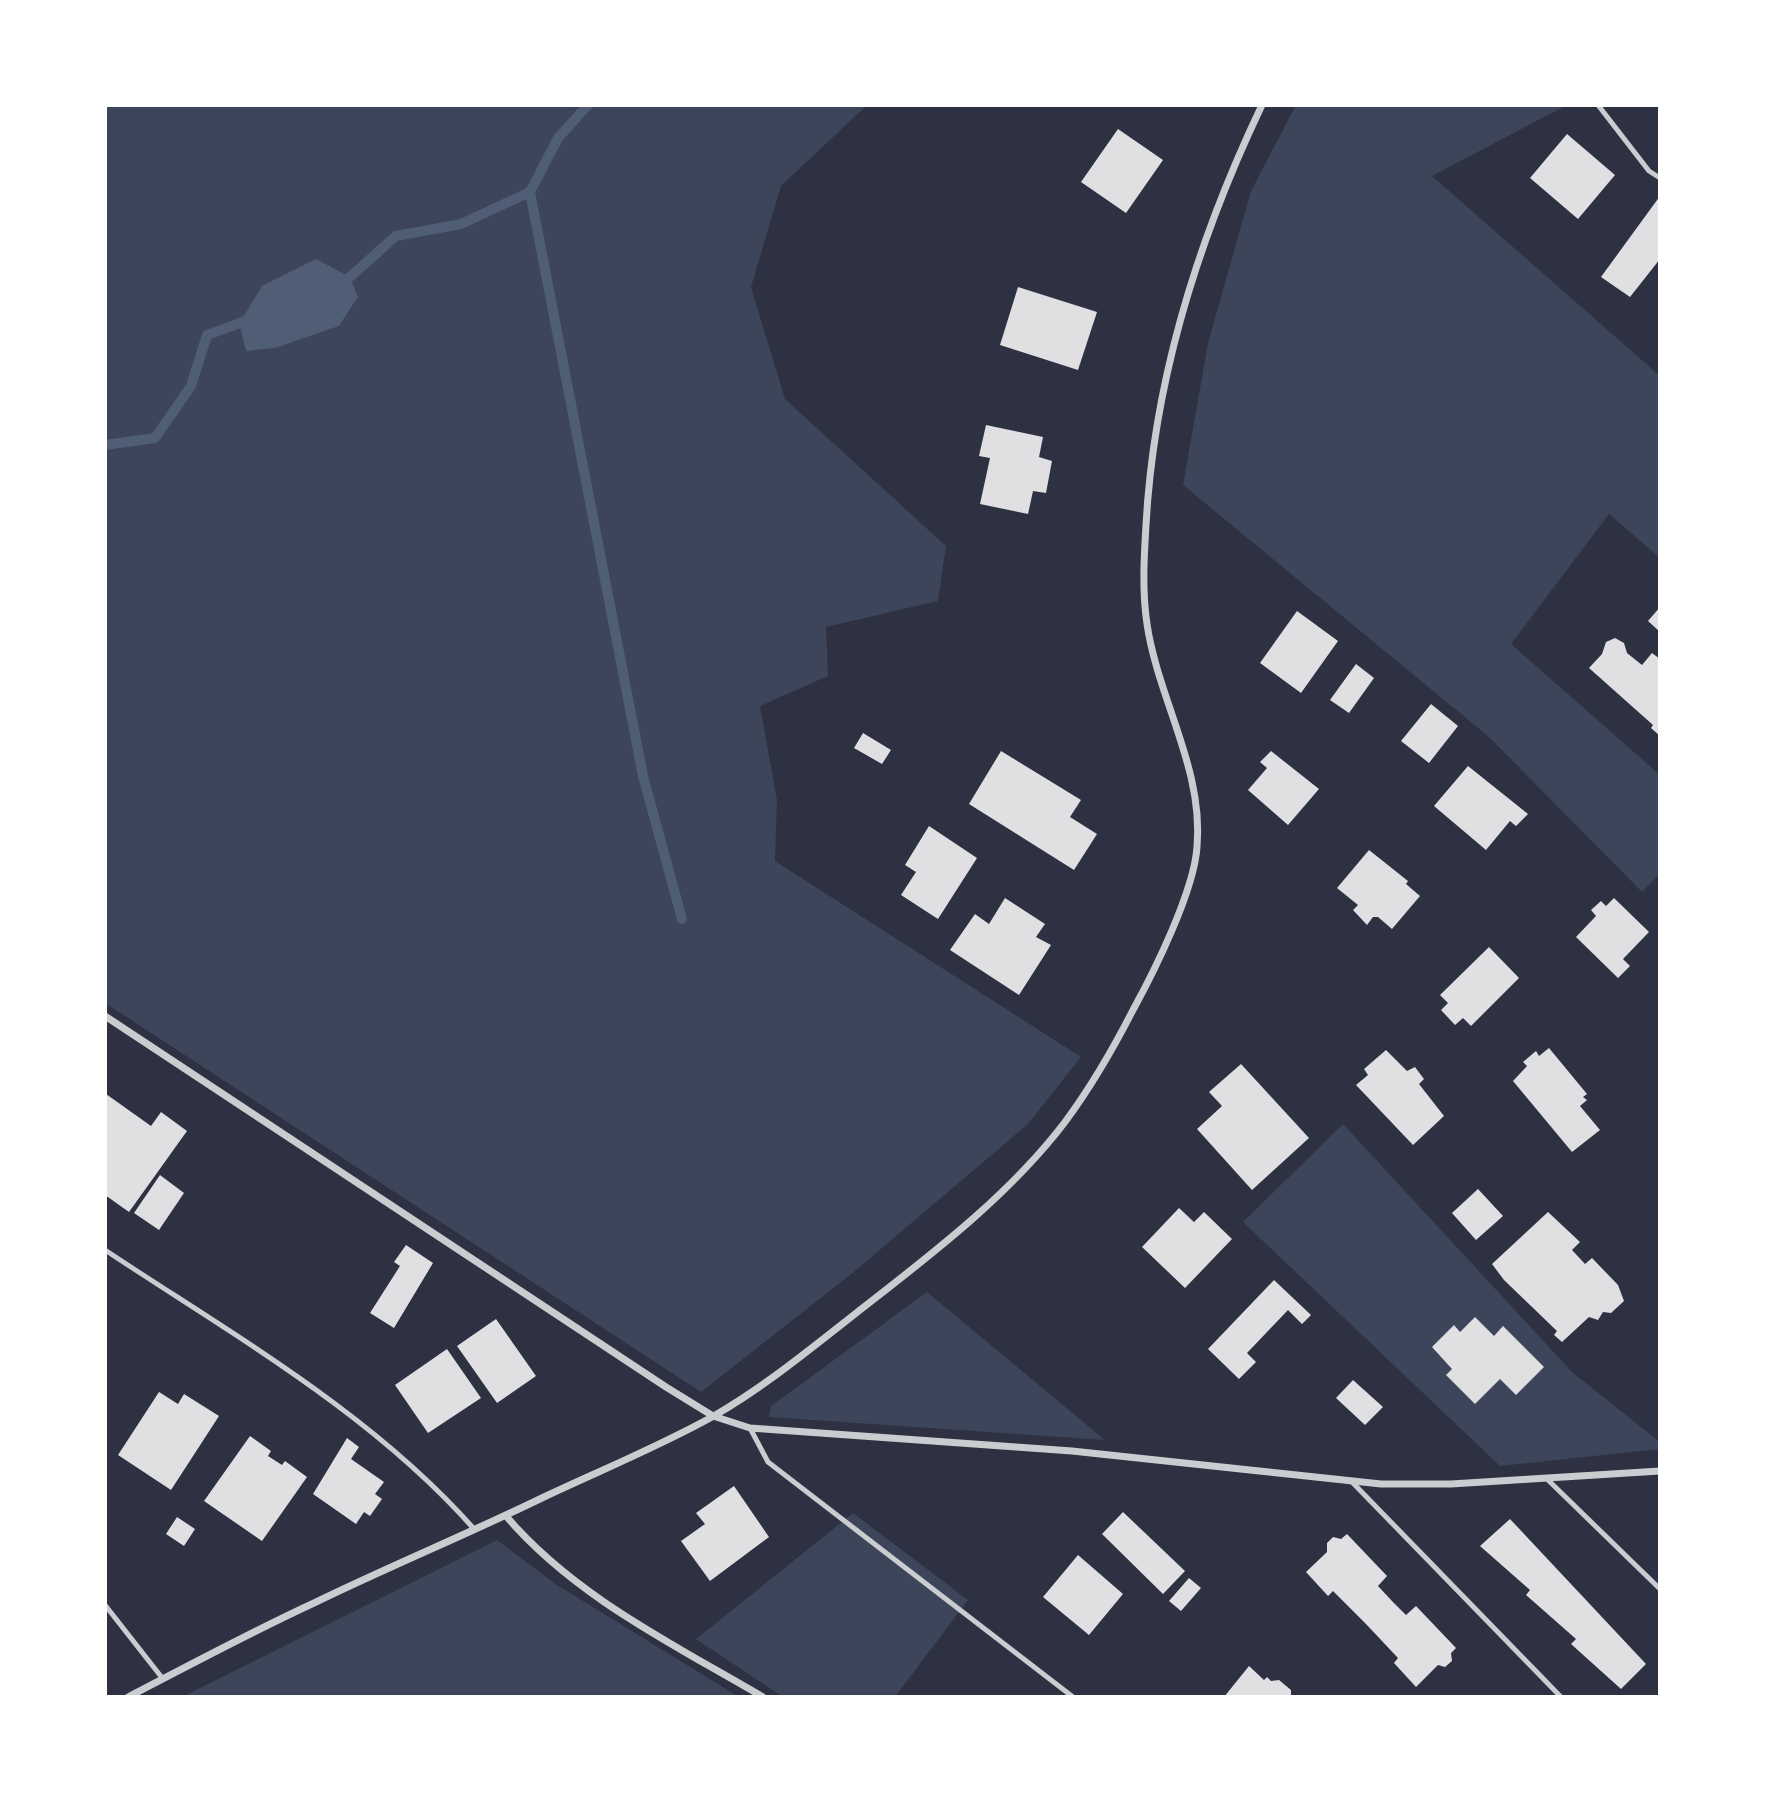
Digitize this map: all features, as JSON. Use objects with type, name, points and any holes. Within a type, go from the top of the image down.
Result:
[{"type":"street","points":[[128,1697],[314,1603],[506,1516],[713,1416],[796,1360],[920,1264],[1039,1153],[1064,1122],[1108,1057],[1152,975],[1180,908],[1197,850],[1196,790],[1147,627],[1143,574],[1148,489],[1160,403],[1194,271],[1222,191],[1262,105]]},
{"type":"street","points":[[105,1016],[713,1416],[750,1428],[1072,1451],[1351,1481],[1451,1483],[1660,1471]]},
{"type":"street","points":[[506,1516],[530,1544],[566,1576],[763,1697]]},
{"type":"lane","points":[[1598,105],[1650,171],[1660,178]]},
{"type":"lane","points":[[105,1250],[361,1421],[445,1496],[475,1530]]},
{"type":"lane","points":[[750,1428],[768,1462],[1073,1697]]},
{"type":"lane","points":[[1544,1477],[1660,1588]]},
{"type":"lane","points":[[1351,1481],[1562,1697]]},
{"type":"lane","points":[[105,1605],[163,1679]]},
{"type":"shaded area","points":[[105,105],[867,105],[781,186],[751,287],[785,399],[946,546],[938,601],[826,627],[828,676],[760,706],[777,800],[775,861],[1081,1057],[1028,1124],[855,1271],[701,1392],[105,1003]],"holes":[[[350,277],[358,297],[339,326],[246,350],[239,324]]]},
{"type":"shaded area","points":[[1296,105],[1567,105],[1432,176],[1660,376],[1660,558],[1609,514],[1511,644],[1660,775],[1660,874],[1642,892],[1489,737],[1183,485],[1208,343],[1251,191]]},
{"type":"shaded area","points":[[316,259],[350,277],[358,297],[339,326],[275,348],[246,351],[239,324],[262,286]]},
{"type":"shaded area","points":[[1343,1124],[1573,1373],[1660,1442],[1660,1449],[1500,1466],[1243,1222]]},
{"type":"shaded area","points":[[927,1292],[1105,1440],[769,1417],[771,1406]]},
{"type":"shaded area","points":[[853,1513],[968,1600],[895,1697],[783,1697],[696,1639]]},
{"type":"shaded area","points":[[497,1540],[557,1585],[739,1697],[182,1697]]},
{"type":"building","points":[[1118,129],[1163,160],[1126,213],[1081,182]]},
{"type":"building","points":[[1567,134],[1615,175],[1578,219],[1530,178]]},
{"type":"building","points":[[1660,196],[1660,259],[1630,297],[1601,277]]},
{"type":"building","points":[[1018,287],[1097,312],[1078,370],[1000,345]]},
{"type":"building","points":[[986,425],[1043,437],[1039,457],[1052,461],[1046,493],[1033,491],[1028,514],[980,504],[990,458],[979,456]]},
{"type":"building","points":[[1660,607],[1660,632],[1648,621]]},
{"type":"building","points":[[1297,611],[1338,641],[1301,693],[1260,663]]},
{"type":"building","points":[[1615,638],[1624,643],[1627,653],[1642,665],[1652,653],[1660,659],[1660,736],[1651,728],[1653,725],[1589,668],[1602,654],[1606,642]]},
{"type":"building","points":[[1356,664],[1374,678],[1349,713],[1330,700]]},
{"type":"building","points":[[1431,704],[1458,726],[1429,763],[1401,741]]},
{"type":"building","points":[[863,733],[891,750],[882,764],[854,748]]},
{"type":"building","points":[[1001,751],[1081,800],[1070,817],[1097,834],[1074,870],[969,804]]},
{"type":"building","points":[[1271,751],[1319,789],[1288,825],[1248,790],[1267,768],[1260,762]]},
{"type":"building","points":[[1468,766],[1528,814],[1516,826],[1510,821],[1486,850],[1434,806]]},
{"type":"building","points":[[929,826],[977,858],[938,919],[901,895],[916,872],[905,865]]},
{"type":"building","points":[[1369,850],[1408,881],[1406,884],[1420,896],[1392,929],[1378,917],[1373,917],[1367,925],[1353,910],[1358,905],[1337,888]]},
{"type":"building","points":[[1005,898],[1045,924],[1036,937],[1051,945],[1019,995],[950,950],[975,914],[989,924]]},
{"type":"building","points":[[1614,898],[1649,932],[1623,959],[1630,966],[1618,978],[1576,937],[1596,916],[1591,910],[1601,901],[1606,906]]},
{"type":"building","points":[[1489,947],[1519,978],[1471,1026],[1463,1018],[1455,1025],[1441,1010],[1448,1003],[1440,995]]},
{"type":"building","points":[[1549,1048],[1587,1094],[1583,1097],[1587,1100],[1580,1106],[1600,1130],[1572,1152],[1513,1081],[1527,1066],[1523,1062],[1536,1051],[1539,1056]]},
{"type":"building","points":[[1386,1050],[1407,1071],[1415,1067],[1424,1079],[1419,1084],[1444,1116],[1413,1145],[1356,1085],[1368,1075],[1364,1069]]},
{"type":"building","points":[[1241,1064],[1309,1138],[1252,1190],[1197,1129],[1222,1106],[1209,1092]]},
{"type":"building","points":[[106,1094],[151,1126],[161,1112],[187,1131],[129,1212],[105,1195]]},
{"type":"building","points":[[160,1175],[184,1193],[159,1230],[134,1213]]},
{"type":"building","points":[[1478,1189],[1503,1216],[1476,1240],[1452,1213]]},
{"type":"building","points":[[1179,1208],[1194,1222],[1204,1212],[1232,1239],[1185,1288],[1142,1247]]},
{"type":"building","points":[[1548,1212],[1580,1242],[1572,1250],[1585,1264],[1592,1258],[1618,1285],[1624,1301],[1611,1313],[1603,1312],[1598,1320],[1589,1317],[1562,1342],[1554,1335],[1557,1331],[1504,1280],[1492,1264]]},
{"type":"building","points":[[406,1245],[433,1263],[394,1328],[370,1313],[400,1266],[394,1262]]},
{"type":"building","points":[[1274,1280],[1311,1315],[1302,1324],[1288,1310],[1247,1353],[1256,1362],[1239,1379],[1208,1349]]},
{"type":"building","points":[[1475,1317],[1494,1336],[1503,1326],[1544,1367],[1516,1395],[1500,1379],[1475,1404],[1446,1375],[1452,1369],[1432,1347],[1454,1325],[1460,1332]]},
{"type":"building","points":[[496,1319],[536,1376],[497,1403],[457,1346]]},
{"type":"building","points":[[447,1349],[481,1398],[428,1433],[395,1385]]},
{"type":"building","points":[[1353,1380],[1383,1407],[1365,1425],[1336,1398]]},
{"type":"building","points":[[159,1392],[178,1404],[184,1394],[219,1416],[171,1490],[118,1455]]},
{"type":"building","points":[[250,1436],[271,1451],[268,1456],[282,1465],[285,1461],[307,1477],[262,1541],[204,1501]]},
{"type":"building","points":[[347,1438],[359,1447],[351,1459],[384,1482],[375,1494],[382,1499],[370,1516],[364,1512],[356,1524],[313,1494]]},
{"type":"building","points":[[734,1486],[769,1537],[710,1581],[681,1541],[705,1524],[696,1513]]},
{"type":"building","points":[[1123,1512],[1185,1571],[1163,1594],[1102,1534]]},
{"type":"building","points":[[177,1517],[195,1529],[184,1546],[166,1534]]},
{"type":"building","points":[[1510,1519],[1646,1664],[1621,1689],[1571,1644],[1576,1639],[1526,1595],[1530,1590],[1480,1546]]},
{"type":"building","points":[[1347,1534],[1387,1576],[1378,1586],[1391,1600],[1406,1615],[1416,1606],[1456,1648],[1451,1653],[1452,1661],[1445,1667],[1438,1665],[1416,1687],[1394,1663],[1398,1658],[1366,1624],[1333,1591],[1328,1596],[1306,1572],[1327,1552],[1327,1543],[1333,1537],[1341,1539]]},
{"type":"building","points":[[1078,1555],[1123,1594],[1089,1635],[1043,1597]]},
{"type":"building","points":[[1189,1578],[1201,1588],[1181,1611],[1169,1601]]},
{"type":"building","points":[[1249,1666],[1264,1680],[1267,1677],[1271,1681],[1279,1680],[1291,1690],[1291,1697],[1224,1697]]},
{"type":"waterway","points":[[337,283],[350,277],[396,236],[461,224],[530,192],[558,138],[588,105]]},
{"type":"waterway","points":[[530,192],[643,776],[682,919]]},
{"type":"waterway","points":[[105,445],[155,438],[191,386],[207,335],[251,319]]}]
